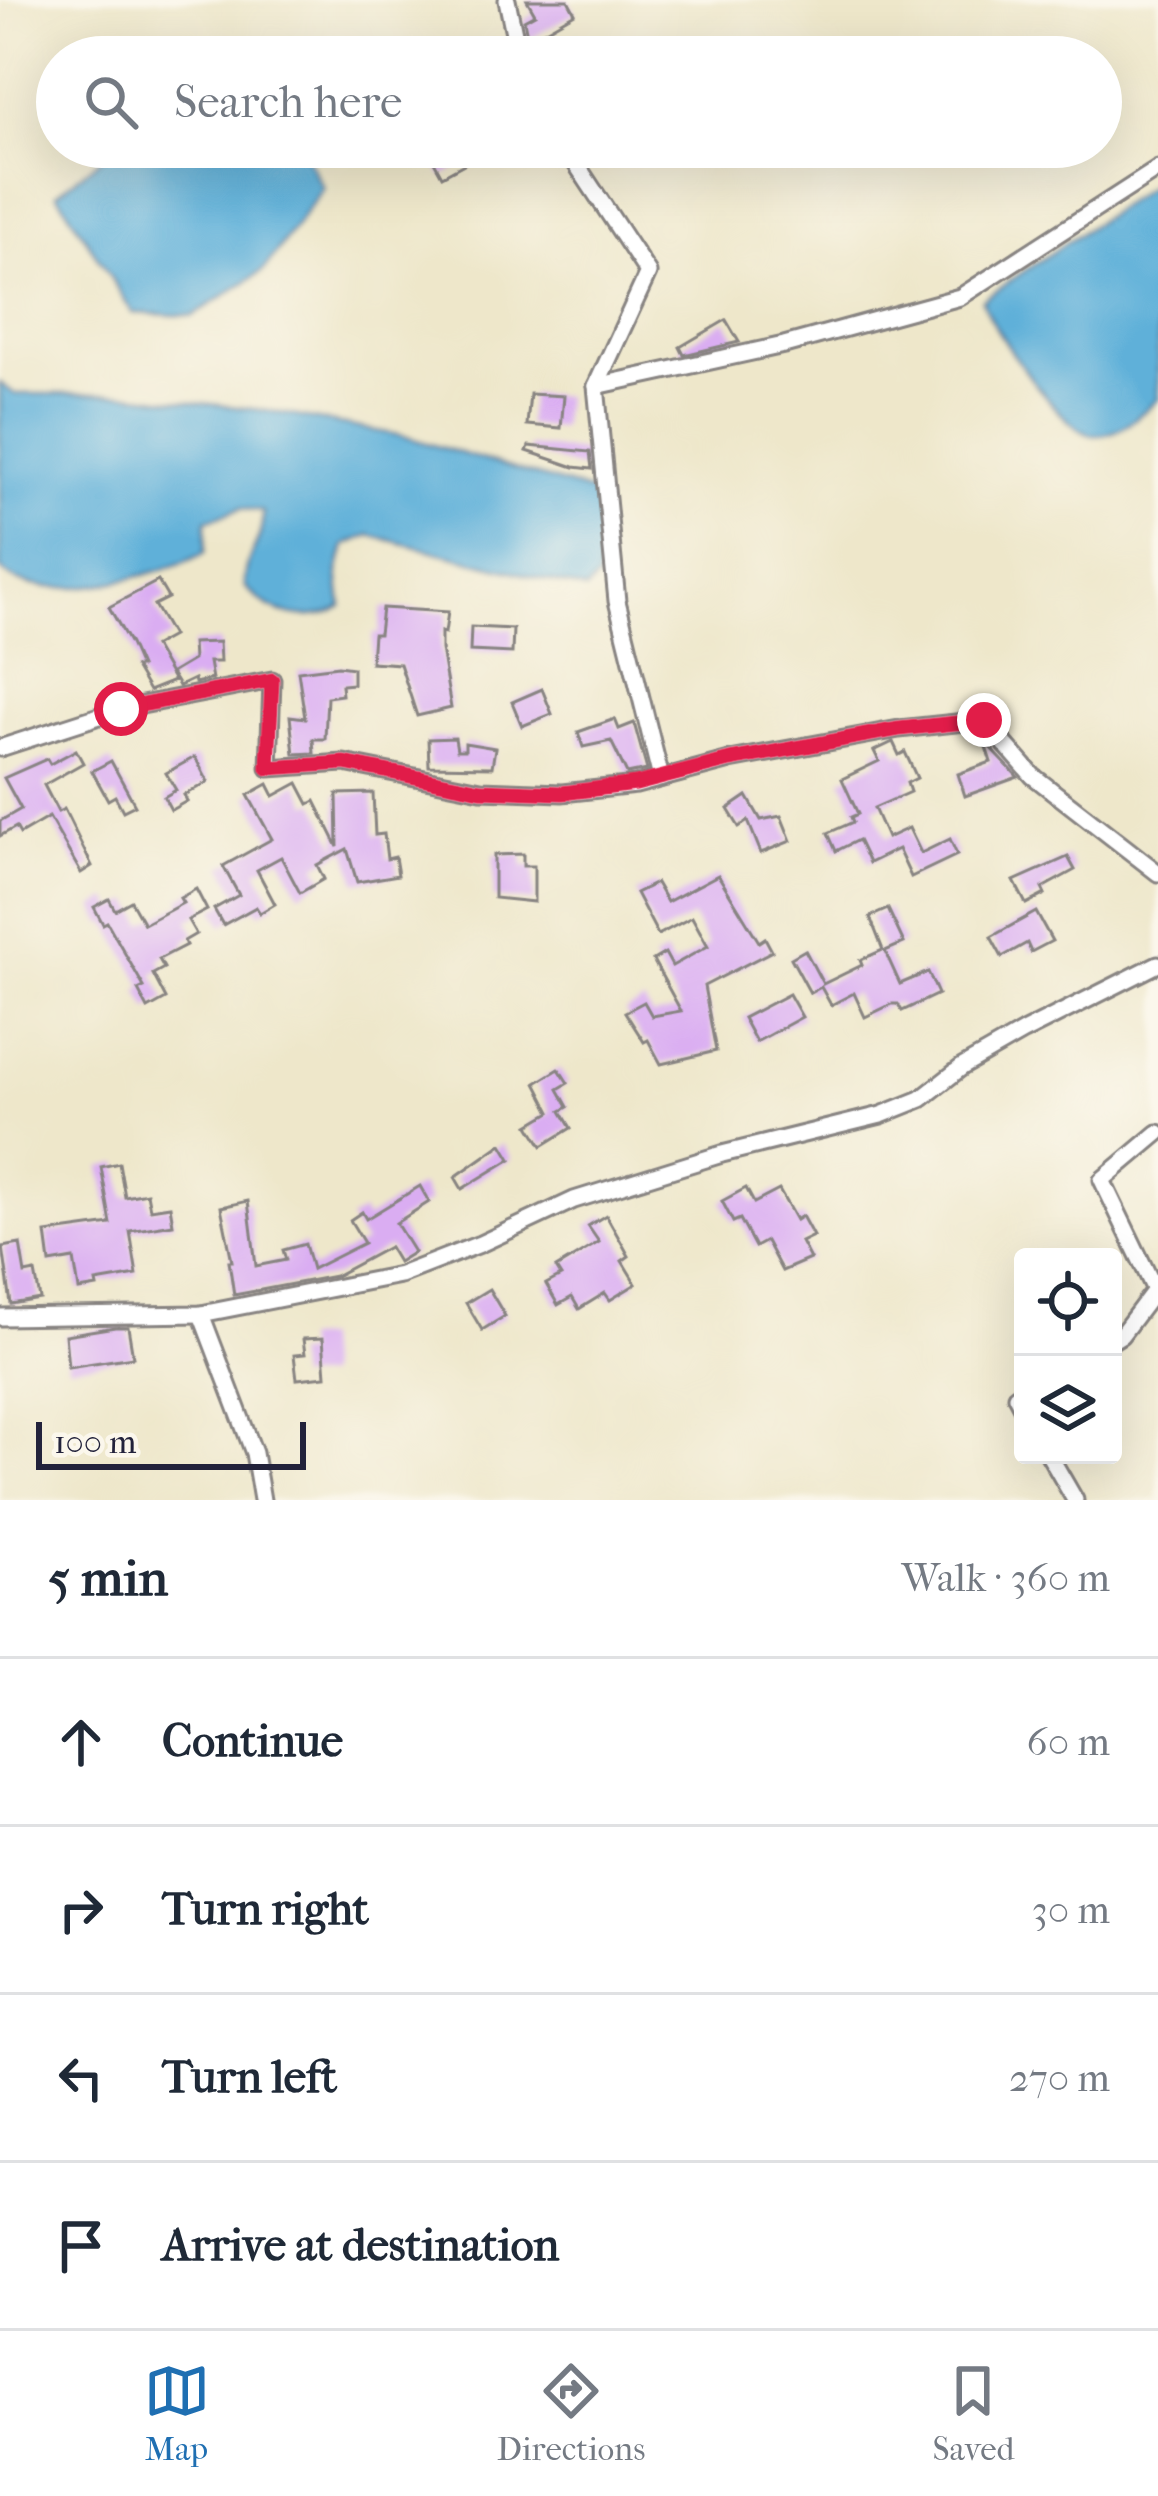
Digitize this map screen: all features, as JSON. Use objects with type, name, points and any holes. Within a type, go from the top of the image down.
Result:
[{"type":"street","points":[[507,0],[515,36]]},
{"type":"street","points":[[580,168],[647,273],[596,386],[617,601],[661,778]]},
{"type":"street","points":[[596,386],[784,345],[960,297],[1158,169]]},
{"type":"street","points":[[0,748],[121,709],[272,680],[268,768],[344,763],[481,790],[562,793],[661,778],[730,760],[899,729],[984,720],[1033,776],[1158,872]]},
{"type":"street","points":[[0,1317],[201,1314],[400,1275],[574,1200],[722,1154],[881,1115],[921,1099],[962,1067],[1023,1032],[1158,964]]},
{"type":"street","points":[[1122,1334],[1155,1290],[1102,1180],[1158,1133]]},
{"type":"street","points":[[201,1314],[254,1453],[262,1500]]},
{"type":"street","points":[[1054,1464],[1075,1500]]},
{"type":"water","points":[[89,168],[312,168],[323,188],[264,270],[193,316],[133,313],[57,193]]},
{"type":"water","points":[[1158,180],[1158,399],[1120,428],[1094,435],[1081,430],[1048,399],[1014,355],[982,300]]},
{"type":"water","points":[[0,383],[15,394],[128,394],[270,411],[403,436],[594,493],[601,531],[597,579],[586,590],[370,535],[345,545],[338,572],[342,606],[316,616],[290,614],[265,604],[245,586],[263,512],[242,508],[207,520],[205,553],[185,562],[101,584],[42,586],[18,581],[0,569]]},
{"type":"building","points":[[527,0],[568,0],[575,13],[527,36],[524,20],[535,14]]},
{"type":"building","points":[[726,320],[739,342],[684,355],[680,347]]},
{"type":"building","points":[[530,394],[564,396],[561,428],[527,425]]},
{"type":"building","points":[[529,446],[590,452],[592,469],[527,451]]},
{"type":"building","points":[[158,581],[168,598],[154,605],[172,636],[154,646],[174,681],[149,691],[109,607]]},
{"type":"building","points":[[382,608],[448,612],[441,649],[451,708],[417,716],[400,664],[371,662],[373,634],[379,634]]},
{"type":"building","points":[[471,627],[513,629],[512,653],[470,651]]},
{"type":"building","points":[[219,642],[220,662],[209,662],[212,679],[195,683],[194,679],[179,686],[171,673],[193,660],[192,643]]},
{"type":"building","points":[[353,668],[353,684],[341,685],[342,695],[327,697],[325,739],[313,739],[314,753],[294,754],[290,716],[305,718],[298,671]]},
{"type":"building","points":[[542,689],[552,714],[522,726],[512,702]]},
{"type":"building","points":[[615,719],[619,729],[634,723],[647,770],[627,774],[611,741],[583,747],[578,732]]},
{"type":"building","points":[[455,738],[457,750],[465,750],[465,743],[495,748],[492,767],[429,766],[428,739]]},
{"type":"building","points":[[984,741],[1018,777],[965,796],[958,774],[991,762]]},
{"type":"building","points":[[893,742],[899,755],[905,752],[917,778],[907,783],[910,792],[874,808],[887,838],[909,828],[921,853],[950,839],[957,855],[911,877],[898,849],[869,863],[858,840],[836,851],[828,833],[853,822],[851,817],[858,814],[842,779],[879,761],[874,751]]},
{"type":"building","points":[[76,750],[83,763],[44,785],[58,812],[64,809],[92,866],[81,873],[49,817],[20,834],[16,827],[0,836],[0,821],[21,809],[4,778],[47,759],[50,764]]},
{"type":"building","points":[[195,757],[208,782],[184,795],[187,801],[171,810],[164,797],[176,790],[166,773]]},
{"type":"building","points":[[111,761],[135,805],[123,811],[115,796],[108,800],[92,771]]},
{"type":"building","points":[[298,783],[309,804],[315,801],[338,847],[337,794],[373,793],[375,835],[384,834],[387,859],[395,857],[398,875],[357,882],[347,849],[317,865],[324,879],[300,893],[281,857],[257,870],[275,904],[260,913],[256,907],[223,925],[214,909],[239,895],[223,866],[272,839],[248,795],[268,784],[274,796]]},
{"type":"building","points":[[747,796],[761,820],[781,816],[791,841],[761,853],[748,821],[739,827],[728,809]]},
{"type":"building","points":[[523,854],[523,866],[534,866],[534,902],[494,898],[494,855]]},
{"type":"building","points":[[1068,857],[1075,870],[1042,888],[1045,894],[1026,904],[1014,881]]},
{"type":"building","points":[[718,875],[759,942],[765,938],[772,951],[704,986],[716,1051],[661,1064],[625,1012],[644,1002],[652,1016],[681,1011],[653,960],[665,953],[672,966],[708,946],[692,917],[658,935],[636,893],[656,883],[667,902]]},
{"type":"building","points":[[196,889],[207,910],[188,920],[196,934],[184,941],[186,945],[159,959],[164,968],[153,974],[166,999],[148,1009],[138,990],[144,987],[94,907],[109,899],[115,910],[131,901],[144,924],[183,903],[180,898]]},
{"type":"building","points":[[888,909],[904,943],[885,951],[900,984],[928,972],[938,994],[902,1011],[892,1004],[865,1017],[854,993],[831,1005],[821,987],[810,993],[791,958],[805,950],[823,984],[862,965],[860,960],[883,950],[870,917]]},
{"type":"building","points":[[1036,912],[1052,941],[1031,952],[1027,943],[1002,957],[991,937]]},
{"type":"building","points":[[789,994],[802,1017],[756,1042],[743,1018]]},
{"type":"building","points":[[559,1069],[568,1083],[558,1089],[568,1107],[561,1111],[571,1128],[542,1146],[529,1125],[551,1112],[536,1083]]},
{"type":"building","points":[[502,1144],[511,1159],[462,1189],[455,1177]]},
{"type":"building","points":[[119,1163],[125,1197],[147,1193],[150,1209],[170,1206],[173,1224],[130,1231],[137,1275],[79,1290],[74,1259],[50,1263],[46,1233],[111,1224],[101,1167]]},
{"type":"building","points":[[420,1186],[429,1202],[396,1223],[414,1252],[398,1262],[389,1247],[335,1276],[234,1295],[221,1207],[248,1201],[256,1266],[286,1260],[283,1250],[305,1244],[312,1269],[364,1243],[350,1220],[362,1212],[366,1219]]},
{"type":"building","points":[[746,1188],[754,1203],[779,1190],[796,1220],[802,1216],[813,1236],[801,1242],[810,1259],[782,1271],[766,1241],[755,1247],[740,1219],[733,1222],[722,1201]]},
{"type":"building","points":[[606,1215],[629,1256],[622,1261],[636,1284],[610,1300],[605,1293],[579,1309],[572,1297],[558,1305],[546,1284],[561,1276],[556,1268],[599,1242],[588,1226]]},
{"type":"building","points":[[20,1244],[25,1274],[35,1272],[40,1299],[11,1304],[3,1247]]},
{"type":"building","points":[[489,1289],[505,1316],[482,1330],[466,1303]]},
{"type":"building","points":[[128,1327],[133,1357],[68,1367],[65,1335]]},
{"type":"building","points":[[323,1338],[326,1376],[297,1379],[294,1355],[305,1354],[303,1339]]},
{"type":"route","points":[[121,709],[272,680],[268,768],[344,763],[481,790],[562,793],[636,784],[730,760],[899,729],[984,720]]}]
